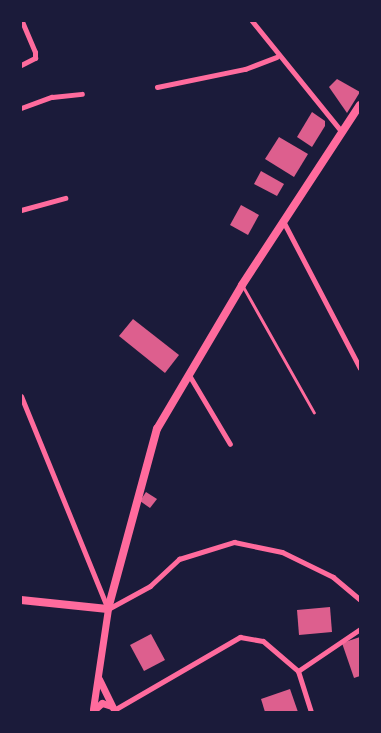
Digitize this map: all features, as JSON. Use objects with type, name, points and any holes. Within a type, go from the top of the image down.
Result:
[{"type":"main road","points":[[21,600],[108,609],[147,456],[189,375],[242,285],[341,132],[359,109]]},
{"type":"street","points":[[21,65],[35,58],[35,52],[22,21]]},
{"type":"street","points":[[252,21],[277,57],[341,132]]},
{"type":"street","points":[[157,87],[245,69],[277,57]]},
{"type":"street","points":[[21,108],[52,97],[82,94]]},
{"type":"street","points":[[21,210],[65,198]]},
{"type":"street","points":[[283,221],[360,368]]},
{"type":"street","points":[[189,375],[230,444]]},
{"type":"street","points":[[21,396],[108,609],[93,710]]},
{"type":"street","points":[[108,609],[150,586],[178,559],[234,542],[257,544],[290,556],[332,577],[360,600]]},
{"type":"street","points":[[298,671],[360,629]]},
{"type":"street","points":[[113,709],[240,636],[263,641],[298,671],[311,712]]},
{"type":"street","points":[[99,678],[113,709]]},
{"type":"street","points":[[93,710],[102,703],[113,709]]},
{"type":"lane","points":[[242,285],[314,412]]},
{"type":"building","points":[[337,79],[360,92],[347,113],[329,87]]},
{"type":"building","points":[[312,112],[325,121],[325,126],[312,147],[297,137]]},
{"type":"building","points":[[279,137],[308,154],[294,177],[265,159]]},
{"type":"building","points":[[261,171],[284,184],[277,196],[254,184]]},
{"type":"building","points":[[241,205],[259,215],[248,235],[230,225]]},
{"type":"building","points":[[133,319],[179,355],[165,373],[119,336]]},
{"type":"building","points":[[146,492],[157,499],[150,508],[140,501]]},
{"type":"building","points":[[330,607],[332,632],[299,635],[297,610]]},
{"type":"building","points":[[151,634],[165,660],[144,671],[130,645]]},
{"type":"building","points":[[360,637],[360,676],[354,678],[342,643]]},
{"type":"building","points":[[290,689],[298,712],[265,712],[261,699]]}]
